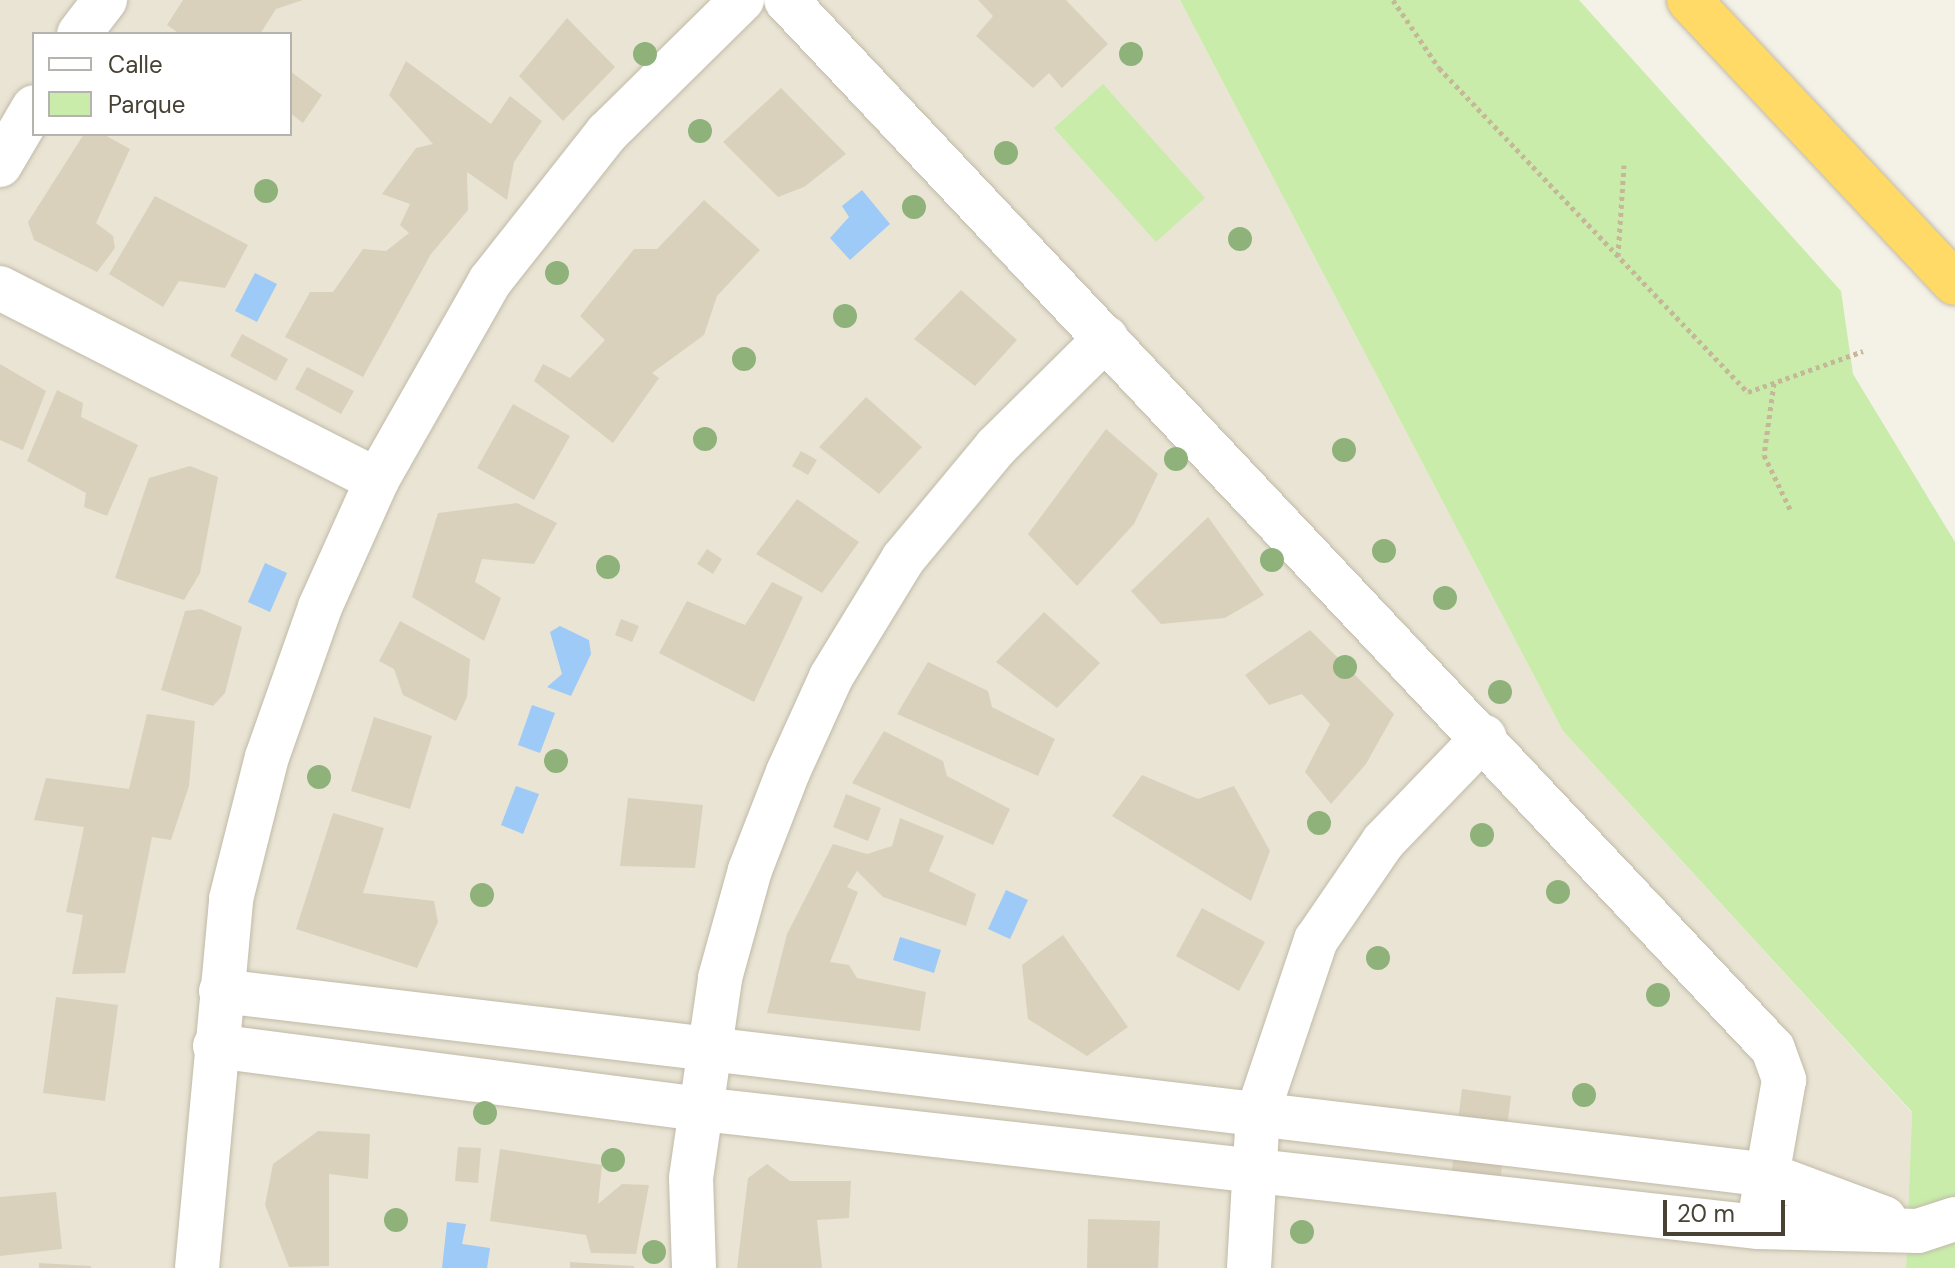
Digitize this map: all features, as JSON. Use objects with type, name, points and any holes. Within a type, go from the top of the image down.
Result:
[{"type":"highway","points":[[1689,0],[1955,283]]},
{"type":"street","points":[[81,32],[105,0]]},
{"type":"street","points":[[197,1268],[215,1046],[231,899],[267,757],[320,607],[377,480],[490,281],[607,133],[742,0]]},
{"type":"street","points":[[786,0],[1484,737],[1773,1049],[1784,1080],[1758,1227]]},
{"type":"street","points":[[0,165],[32,110]]},
{"type":"street","points":[[0,288],[377,480]]},
{"type":"street","points":[[694,1268],[691,1178],[709,1052],[750,870],[831,677],[903,559],[996,447],[1106,338]]},
{"type":"street","points":[[1249,1268],[1252,1171],[1258,1112],[1292,996],[1343,895],[1484,737]]},
{"type":"street","points":[[221,991],[709,1052],[1258,1112],[1768,1175],[1936,1225]]},
{"type":"street","points":[[215,1046],[701,1109],[1758,1227],[1936,1225]]},
{"type":"path","points":[[1393,0],[1439,68],[1748,392],[1863,351]]},
{"type":"path","points":[[1618,257],[1624,165]]},
{"type":"path","points":[[1774,383],[1764,455],[1790,509]]},
{"type":"shaded area","points":[[0,0],[1180,0],[1563,731],[1912,1113],[1906,1268],[0,1268]]},
{"type":"green space","points":[[1180,0],[1579,0],[1841,291],[1853,374],[1955,542],[1955,1268],[1906,1268],[1912,1112],[1563,731]]},
{"type":"green space","points":[[1103,84],[1205,198],[1156,242],[1054,128]]},
{"type":"water","points":[[862,190],[890,224],[850,260],[830,238],[849,217],[842,206]]},
{"type":"water","points":[[255,273],[277,284],[257,322],[235,311]]},
{"type":"water","points":[[265,563],[287,573],[270,612],[248,602]]},
{"type":"water","points":[[560,626],[589,640],[591,654],[571,696],[547,687],[562,674],[550,632]]},
{"type":"water","points":[[532,705],[555,713],[540,753],[518,745]]},
{"type":"water","points":[[516,786],[539,794],[523,834],[501,825]]},
{"type":"water","points":[[1006,890],[1028,900],[1010,939],[988,929]]},
{"type":"water","points":[[900,937],[941,950],[934,973],[893,960]]},
{"type":"water","points":[[447,1222],[466,1224],[462,1244],[490,1248],[487,1268],[442,1268]]},
{"type":"building","points":[[183,0],[303,0],[276,9],[261,32],[177,32],[167,25]]},
{"type":"building","points":[[978,0],[1066,0],[1108,44],[1062,88],[1049,73],[1033,88],[976,36],[993,16]]},
{"type":"building","points":[[567,18],[615,67],[563,121],[519,76]]},
{"type":"building","points":[[406,61],[491,124],[510,96],[542,121],[514,162],[507,200],[467,172],[468,210],[431,254],[363,377],[285,337],[310,292],[333,292],[363,249],[386,251],[409,233],[400,225],[410,204],[382,194],[416,148],[433,144],[389,95]]},
{"type":"building","points":[[292,72],[322,95],[303,123],[292,115]]},
{"type":"building","points":[[781,88],[846,154],[804,187],[778,197],[723,142]]},
{"type":"building","points":[[83,136],[107,136],[130,149],[96,223],[113,236],[115,248],[97,272],[34,240],[28,222]]},
{"type":"building","points":[[155,196],[248,245],[225,288],[179,281],[163,307],[109,274]]},
{"type":"building","points":[[704,200],[760,250],[717,296],[704,335],[652,373],[659,378],[613,443],[534,381],[543,364],[570,378],[605,340],[580,316],[634,249],[657,249]]},
{"type":"building","points":[[961,290],[1017,340],[975,386],[914,339]]},
{"type":"building","points":[[242,334],[288,359],[276,381],[230,356]]},
{"type":"building","points":[[0,364],[46,391],[23,450],[0,440]]},
{"type":"building","points":[[307,367],[354,391],[341,414],[295,389]]},
{"type":"building","points":[[57,390],[83,403],[81,417],[138,445],[107,516],[84,507],[86,493],[27,461]]},
{"type":"building","points":[[866,397],[922,447],[879,494],[819,447]]},
{"type":"building","points":[[513,404],[570,436],[534,500],[477,468]]},
{"type":"building","points":[[1106,429],[1158,474],[1134,524],[1077,586],[1028,534]]},
{"type":"building","points":[[801,451],[817,460],[808,475],[792,466]]},
{"type":"building","points":[[190,466],[218,477],[200,573],[184,600],[115,578],[149,478]]},
{"type":"building","points":[[797,499],[859,542],[822,593],[756,554]]},
{"type":"building","points":[[517,503],[557,523],[534,564],[482,559],[475,582],[501,598],[484,641],[412,597],[438,513]]},
{"type":"building","points":[[1208,517],[1264,595],[1225,618],[1161,624],[1131,591]]},
{"type":"building","points":[[707,549],[722,559],[713,574],[697,564]]},
{"type":"building","points":[[772,582],[803,597],[754,702],[659,653],[687,601],[745,625]]},
{"type":"building","points":[[201,609],[242,627],[225,693],[213,706],[161,690],[185,611]]},
{"type":"building","points":[[1044,612],[1100,663],[1057,708],[996,662]]},
{"type":"building","points":[[621,619],[639,626],[632,642],[615,635]]},
{"type":"building","points":[[400,621],[470,659],[467,697],[456,721],[403,695],[394,669],[379,661]]},
{"type":"building","points":[[1310,630],[1394,714],[1366,764],[1331,804],[1305,772],[1330,724],[1302,694],[1269,705],[1245,675]]},
{"type":"building","points":[[928,662],[988,691],[992,707],[1055,739],[1038,776],[897,714]]},
{"type":"building","points":[[147,714],[195,721],[189,786],[171,840],[152,837],[125,973],[72,974],[83,915],[66,912],[84,827],[34,820],[46,778],[129,789]]},
{"type":"building","points":[[374,717],[432,736],[410,809],[351,791]]},
{"type":"building","points":[[884,731],[943,761],[947,776],[1010,809],[993,845],[852,783]]},
{"type":"building","points":[[1142,775],[1198,799],[1234,786],[1270,851],[1251,901],[1112,816]]},
{"type":"building","points":[[846,794],[881,808],[868,841],[833,827]]},
{"type":"building","points":[[628,798],[703,805],[695,868],[620,866]]},
{"type":"building","points":[[333,813],[384,828],[363,893],[434,901],[438,922],[417,968],[296,929]]},
{"type":"building","points":[[900,818],[944,836],[929,871],[976,894],[966,926],[883,897],[857,871],[847,887],[858,892],[830,962],[849,965],[857,978],[926,992],[920,1031],[767,1013],[787,934],[833,844],[867,854],[892,846]]},
{"type":"building","points":[[1202,908],[1265,942],[1239,991],[1176,956]]},
{"type":"building","points":[[1063,935],[1128,1027],[1087,1056],[1028,1019],[1022,965]]},
{"type":"building","points":[[56,997],[118,1005],[105,1101],[43,1093]]},
{"type":"building","points":[[1462,1089],[1511,1096],[1495,1222],[1446,1216]]},
{"type":"building","points":[[318,1131],[370,1134],[368,1179],[329,1174],[329,1266],[289,1267],[265,1205],[273,1164]]},
{"type":"building","points":[[458,1147],[481,1148],[478,1183],[455,1181]]},
{"type":"building","points":[[500,1149],[602,1165],[598,1204],[622,1184],[649,1185],[636,1254],[591,1253],[586,1235],[490,1221]]},
{"type":"building","points":[[767,1164],[790,1181],[851,1181],[849,1218],[817,1220],[822,1268],[737,1268],[748,1178]]},
{"type":"building","points":[[56,1192],[62,1249],[0,1256],[0,1197]]},
{"type":"building","points":[[1088,1219],[1160,1221],[1158,1268],[1087,1268]]},
{"type":"building","points":[[570,1262],[634,1266],[634,1268],[570,1268]]},
{"type":"building","points":[[39,1263],[91,1266],[91,1268],[39,1268]]}]
